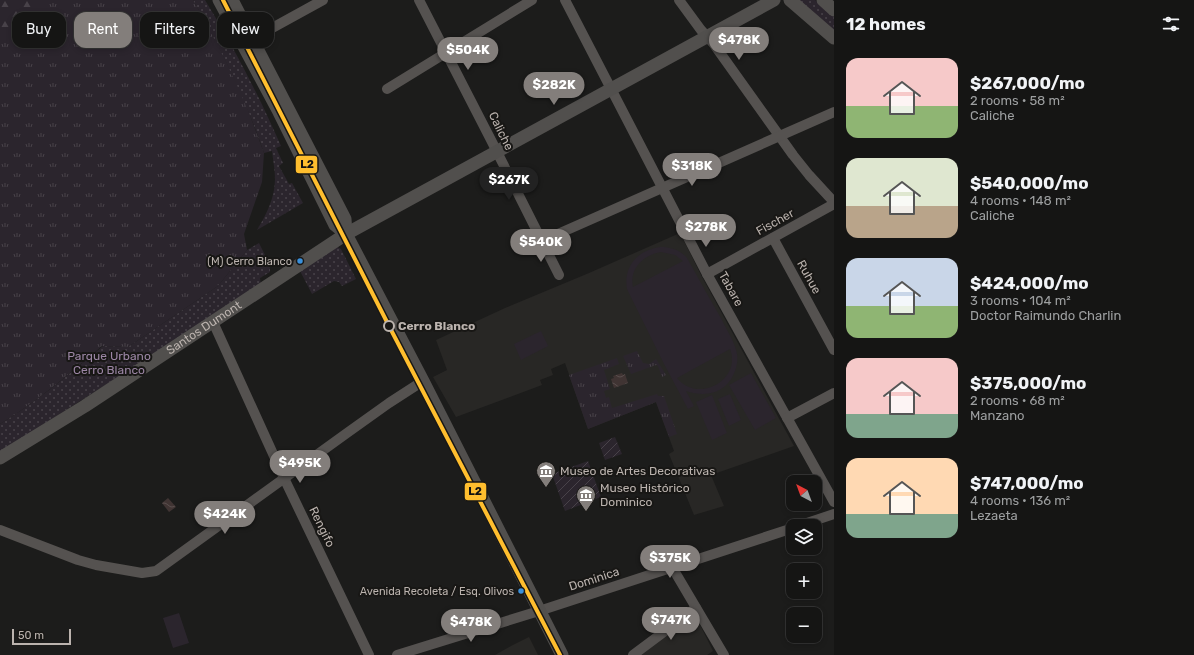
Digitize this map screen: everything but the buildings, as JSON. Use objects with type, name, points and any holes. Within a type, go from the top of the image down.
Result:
[{"type":"main road","points":[[219,0],[228,12]]},
{"type":"main road","points":[[232,0],[236,12]]},
{"type":"main road","name":"Santos Dumont","points":[[0,458],[85,406],[346,234],[774,0]]},
{"type":"main road","points":[[790,0],[834,38]]},
{"type":"main road","points":[[823,0],[834,10]]},
{"type":"main road","points":[[251,48],[345,219],[346,234],[423,381],[562,655]]},
{"type":"street","points":[[274,24],[323,0]]},
{"type":"street","name":"Caliche","points":[[419,0],[559,275]]},
{"type":"street","points":[[387,89],[532,0]]},
{"type":"street","name":"Tabare","points":[[565,0],[707,274],[834,502]]},
{"type":"street","points":[[679,0],[700,30],[713,43],[779,136],[809,175],[834,203]]},
{"type":"street","points":[[542,241],[834,112]]},
{"type":"street","name":"Fischer","points":[[707,274],[834,203]]},
{"type":"street","name":"Ruhue","points":[[773,238],[834,350]]},
{"type":"street","name":"Rengifo","points":[[213,322],[284,478],[369,655]]},
{"type":"street","points":[[0,530],[96,565],[147,573],[160,569],[383,407],[423,381]]},
{"type":"street","points":[[787,418],[834,393]]},
{"type":"street","points":[[819,519],[834,514]]},
{"type":"street","name":"Dominica","points":[[397,655],[539,611],[786,530]]},
{"type":"street","points":[[672,567],[724,655]]},
{"type":"street","points":[[633,655],[696,608]]},
{"type":"shaded area","points":[[680,233],[701,275],[794,446],[711,475],[724,506],[694,515],[669,454],[674,451],[656,402],[588,429],[565,363],[551,369],[553,375],[540,380],[542,385],[456,417],[433,377],[447,370],[436,340],[505,308]]},
{"type":"shaded area","points":[[696,617],[713,651],[707,655],[641,655],[691,618]]},
{"type":"shaded area","points":[[529,637],[538,655],[495,655],[511,646]]},
{"type":"green space","points":[[0,0],[193,0],[200,12],[140,12],[140,48],[209,48],[209,28],[212,33],[217,43],[217,48],[219,48],[242,94],[264,153],[262,182],[244,234],[247,250],[218,286],[128,347],[102,346],[40,397],[0,424]]},
{"type":"green space","points":[[0,0],[46,0],[43,12],[12,12],[12,42],[10,42],[10,34],[0,32]]},
{"type":"green space","points":[[193,0],[205,0],[217,20],[217,45],[209,30],[209,12],[199,12]]},
{"type":"green space","points":[[796,0],[815,0],[834,16],[834,33]]},
{"type":"green space","points":[[218,48],[233,48],[236,54],[255,90],[281,146],[276,148],[283,163],[279,166],[289,184],[292,183],[303,203],[257,230],[272,200],[275,186],[272,151],[264,153],[232,75]]},
{"type":"green space","name":"Parque Urbano Cerro Blanco","points":[[259,243],[270,265],[270,272],[260,278],[261,286],[0,452],[0,424],[40,397],[103,346],[128,347],[218,286],[247,250]]},
{"type":"green space","points":[[336,246],[341,249],[356,279],[342,286],[339,282],[334,281],[312,294],[300,271]]},
{"type":"green space","points":[[660,247],[672,248],[687,258],[733,341],[737,354],[735,372],[730,381],[724,387],[715,392],[705,394],[686,391],[694,406],[688,409],[627,289],[627,273],[630,266],[639,256],[652,249]],"holes":[[[661,252],[675,255],[683,261],[633,287],[632,280],[635,269],[648,256]],[[730,349],[732,360],[730,370],[724,379],[716,385],[696,389],[686,385],[677,378]]]},
{"type":"green space","points":[[541,331],[548,346],[521,360],[514,344]]},
{"type":"green space","points":[[637,351],[643,363],[649,364],[656,359],[666,375],[662,377],[658,366],[656,365],[631,374],[623,356]]},
{"type":"green space","points":[[617,358],[619,364],[604,370],[610,389],[604,391],[606,398],[609,397],[612,408],[657,394],[658,396],[664,396],[677,434],[669,437],[656,402],[588,429],[569,375]]},
{"type":"green space","points":[[751,373],[776,418],[755,430],[729,385]]},
{"type":"green space","points":[[730,394],[741,420],[729,426],[718,399]]},
{"type":"green space","points":[[712,395],[727,433],[712,440],[696,402]]},
{"type":"green space","points":[[615,437],[622,454],[605,460],[599,443]]},
{"type":"green space","points":[[588,461],[601,497],[565,511],[552,474]]},
{"type":"green space","points":[[179,613],[189,643],[173,648],[163,618]]},
{"type":"water","points":[[622,373],[623,375],[625,374],[628,383],[614,388],[611,379],[614,378],[613,376]]},
{"type":"water","points":[[168,498],[176,507],[169,512],[162,503]]},
{"type":"transit line","name":"L2","points":[[223,0],[389,326],[560,655]]},
{"type":"place","name":"(M) Cerro Blanco","points":[[300,261]]},
{"type":"place","name":"Cerro Blanco","points":[[389,326]]},
{"type":"place","name":"Museo de Artes Decorativas","points":[[546,488]]},
{"type":"place","name":"Museo Histórico Dominico","points":[[586,512]]},
{"type":"place","name":"Avenida Recoleta / Esq. Olivos","points":[[521,591]]}]
